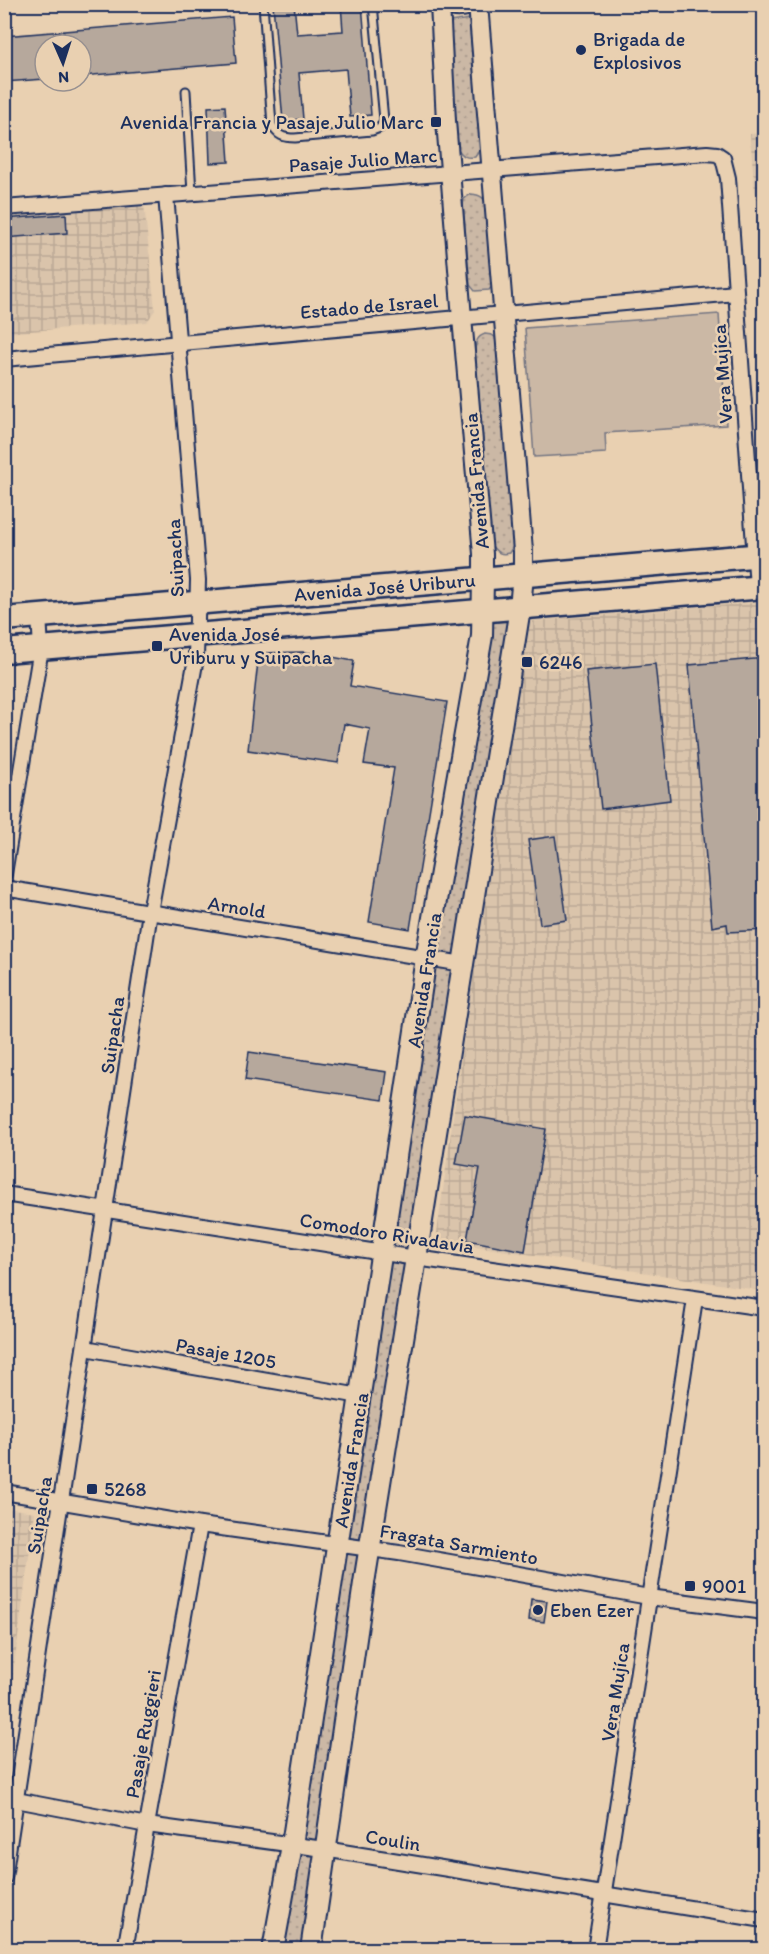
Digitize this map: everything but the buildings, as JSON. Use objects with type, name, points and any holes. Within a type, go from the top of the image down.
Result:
[{"type":"main road","name":"Avenida José Uriburu","points":[[4,619],[760,555]]},
{"type":"main road","name":"Avenida Francia","points":[[310,1950],[369,1549],[520,608],[523,575]]},
{"type":"main road","name":"Avenida Francia","points":[[273,1950],[292,1845],[426,958],[482,636],[483,579]]},
{"type":"main road","name":"Avenida José Uriburu","points":[[4,651],[761,587]]},
{"type":"street","name":"Avenida Francia","points":[[440,6],[450,173],[483,554],[483,579]]},
{"type":"street","name":"Avenida Francia","points":[[478,6],[523,551],[523,575]]},
{"type":"street","name":"Pasaje Julio Marc","points":[[4,208],[707,153],[717,154],[723,158]]},
{"type":"street","name":"Vera Mujíca","points":[[723,158],[727,168],[761,587]]},
{"type":"street","name":"Suipacha","points":[[4,1878],[150,912],[196,658],[198,580],[166,195]]},
{"type":"street","name":"Estado de Israel","points":[[4,359],[736,293]]},
{"type":"street","points":[[4,874],[41,648],[39,616]]},
{"type":"street","name":"Arnold","points":[[4,888],[463,964]]},
{"type":"street","name":"Comodoro Rivadavia","points":[[4,1194],[416,1258],[765,1308]]},
{"type":"street","name":"Vera Mujíca","points":[[596,1950],[695,1299]]},
{"type":"street","name":"Pasaje 1205","points":[[85,1348],[360,1396]]},
{"type":"street","name":"Fragata Sarmiento","points":[[4,1492],[200,1525],[338,1543],[649,1597],[765,1612]]},
{"type":"street","name":"Pasaje Ruggieri","points":[[125,1950],[200,1525]]},
{"type":"street","name":"Coulin","points":[[16,1800],[147,1825],[324,1849],[765,1920]]},
{"type":"lane","points":[[263,4],[272,125],[275,133],[284,138],[372,131],[380,128],[384,120],[373,4]]},
{"type":"lane","points":[[440,6],[452,13],[465,13],[478,6]]},
{"type":"lane","points":[[186,91],[192,193]]},
{"type":"shaded area","points":[[469,19],[481,148],[475,157],[467,157],[458,149],[449,29],[450,22]]},
{"type":"shaded area","points":[[764,133],[764,304],[750,134]]},
{"type":"shaded area","points":[[471,194],[484,199],[486,205],[493,285],[489,290],[475,291],[470,285],[463,205],[464,199]]},
{"type":"shaded area","points":[[144,204],[155,310],[147,322],[5,333],[5,216]]},
{"type":"shaded area","points":[[719,314],[726,425],[605,433],[606,453],[534,457],[525,328]]},
{"type":"shaded area","points":[[485,334],[497,339],[515,543],[506,554],[499,553],[492,546],[475,350],[477,340]]},
{"type":"shaded area","points":[[764,602],[764,1291],[436,1240],[522,622]]},
{"type":"shaded area","points":[[520,608],[311,1949],[273,1950],[483,611]]},
{"type":"shaded area","points":[[4,1508],[35,1512],[5,1732]]},
{"type":"place","name":"Brigada de Explosivos","points":[[581,50]]},
{"type":"place","name":"Avenida Francia y Pasaje Julio Marc","points":[[436,122]]},
{"type":"place","name":"Avenida José Uriburu y Suipacha","points":[[157,646]]},
{"type":"place","name":"6246","points":[[527,662]]},
{"type":"place","name":"5268","points":[[92,1489]]},
{"type":"place","name":"9001","points":[[690,1586]]},
{"type":"place","name":"Eben Ezer","points":[[538,1610]]}]
